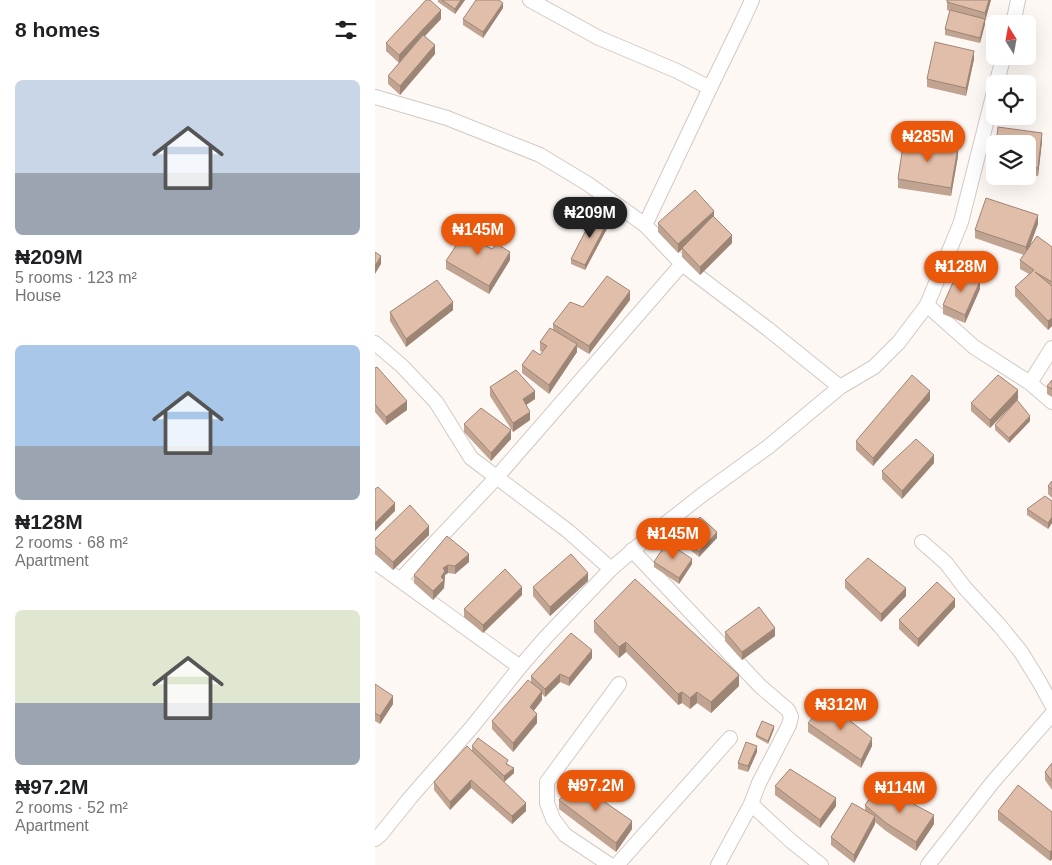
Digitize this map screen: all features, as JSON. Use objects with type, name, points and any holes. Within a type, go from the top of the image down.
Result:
[{"type":"street","points":[[530,0],[599,38],[710,88]]},
{"type":"street","points":[[645,225],[752,0]]},
{"type":"street","points":[[1015,15],[1018,0]]},
{"type":"street","points":[[375,97],[447,118],[540,155],[588,184],[645,225],[682,264],[840,387]]},
{"type":"street","points":[[375,839],[472,727],[546,637],[611,569],[702,495],[768,447],[840,387],[874,367],[899,342],[927,305],[961,222],[986,123]]},
{"type":"street","points":[[400,580],[496,478],[682,264]]},
{"type":"street","points":[[927,305],[974,347],[1030,383],[1052,402]]},
{"type":"street","points":[[375,343],[402,366],[436,402],[471,458],[568,530],[611,569]]},
{"type":"street","points":[[1030,383],[1052,348]]},
{"type":"street","points":[[921,542],[946,563],[965,588],[1021,652],[1052,705]]},
{"type":"street","points":[[632,550],[761,686],[788,710],[791,717],[789,725],[759,783],[751,804],[718,865]]},
{"type":"street","points":[[375,562],[520,667]]},
{"type":"street","points":[[610,865],[565,835],[553,819],[547,803],[547,782],[619,684]]},
{"type":"street","points":[[928,865],[992,783],[1052,714]]},
{"type":"street","points":[[617,865],[730,738]]},
{"type":"street","points":[[751,804],[791,841],[821,865]]},
{"type":"building","points":[[426,0],[430,0],[441,10],[399,55],[386,43]]},
{"type":"building","points":[[442,0],[461,0],[455,9]]},
{"type":"building","points":[[476,0],[499,0],[503,3],[483,32],[463,19]]},
{"type":"building","points":[[947,0],[989,0],[985,13],[947,2]]},
{"type":"building","points":[[950,10],[985,19],[980,38],[945,29]]},
{"type":"building","points":[[423,35],[435,45],[400,86],[388,76]]},
{"type":"building","points":[[935,42],[974,51],[966,88],[927,79]]},
{"type":"building","points":[[998,127],[1042,133],[1038,168],[1036,168],[1036,135],[997,135]]},
{"type":"building","points":[[904,139],[958,147],[951,188],[898,179]]},
{"type":"building","points":[[695,190],[714,211],[678,244],[658,223]]},
{"type":"building","points":[[986,198],[1038,215],[1026,247],[975,230]]},
{"type":"building","points":[[595,213],[609,219],[585,265],[571,259]]},
{"type":"building","points":[[713,216],[732,235],[700,267],[682,248]]},
{"type":"building","points":[[470,224],[484,232],[480,243],[492,249],[497,244],[510,252],[489,286],[446,261]]},
{"type":"building","points":[[1037,236],[1052,247],[1052,282],[1035,272],[1052,286],[1052,318],[1048,321],[1015,287],[1034,270],[1020,260]]},
{"type":"building","points":[[375,252],[381,256],[375,266]]},
{"type":"building","points":[[958,271],[980,281],[965,315],[943,305]]},
{"type":"building","points":[[607,276],[630,291],[589,346],[553,324],[570,302],[583,307]]},
{"type":"building","points":[[437,280],[453,302],[406,339],[390,312]]},
{"type":"building","points":[[550,328],[577,344],[549,385],[522,365],[533,350],[540,355],[547,346],[540,342]]},
{"type":"building","points":[[377,367],[407,401],[386,417],[375,404],[375,368]]},
{"type":"building","points":[[516,370],[535,391],[523,399],[530,412],[513,423],[490,387]]},
{"type":"building","points":[[912,375],[930,391],[873,458],[856,441]]},
{"type":"building","points":[[998,375],[1018,390],[990,420],[971,403]]},
{"type":"building","points":[[1052,380],[1052,389],[1047,386]]},
{"type":"building","points":[[1017,400],[1030,416],[1009,438],[995,425]]},
{"type":"building","points":[[481,408],[511,430],[491,453],[464,424]]},
{"type":"building","points":[[916,439],[934,455],[902,491],[882,471]]},
{"type":"building","points":[[1052,481],[1052,489],[1048,486]]},
{"type":"building","points":[[378,487],[395,503],[375,523],[375,489]]},
{"type":"building","points":[[1045,496],[1052,501],[1052,517],[1048,523],[1027,509]]},
{"type":"building","points":[[410,505],[429,526],[393,562],[375,546],[375,539]]},
{"type":"building","points":[[700,517],[717,532],[699,552],[682,537]]},
{"type":"building","points":[[447,536],[469,554],[455,566],[448,565],[443,568],[445,571],[441,577],[444,580],[433,591],[414,575]]},
{"type":"building","points":[[667,542],[692,559],[679,578],[654,562]]},
{"type":"building","points":[[571,554],[588,573],[550,607],[533,587]]},
{"type":"building","points":[[868,558],[906,588],[881,614],[845,580]]},
{"type":"building","points":[[505,569],[522,587],[483,625],[464,609]]},
{"type":"building","points":[[635,579],[739,675],[711,702],[697,692],[690,698],[682,692],[678,694],[626,642],[619,647],[594,621]]},
{"type":"building","points":[[937,582],[955,599],[918,639],[899,620]]},
{"type":"building","points":[[759,607],[775,628],[742,652],[725,632]]},
{"type":"building","points":[[571,633],[592,650],[569,678],[560,674],[545,689],[531,676]]},
{"type":"building","points":[[528,680],[542,691],[530,707],[537,714],[513,743],[492,721]]},
{"type":"building","points":[[375,684],[393,696],[380,716],[375,713]]},
{"type":"building","points":[[826,702],[872,738],[861,760],[808,723]]},
{"type":"building","points":[[762,721],[774,726],[768,741],[756,735]]},
{"type":"building","points":[[478,738],[508,760],[506,764],[514,768],[504,776],[472,746]]},
{"type":"building","points":[[746,742],[757,746],[748,766],[738,763]]},
{"type":"building","points":[[467,746],[526,803],[512,816],[471,780],[450,802],[434,782]]},
{"type":"building","points":[[1052,763],[1052,781],[1045,772]]},
{"type":"building","points":[[790,769],[836,798],[820,820],[775,786]]},
{"type":"building","points":[[576,782],[632,821],[616,843],[559,800]]},
{"type":"building","points":[[1018,785],[1052,812],[1052,850],[1050,852],[998,811]]},
{"type":"building","points":[[878,787],[903,804],[906,800],[934,815],[916,842],[886,823],[865,805]]},
{"type":"building","points":[[852,803],[875,816],[854,855],[831,837]]}]
